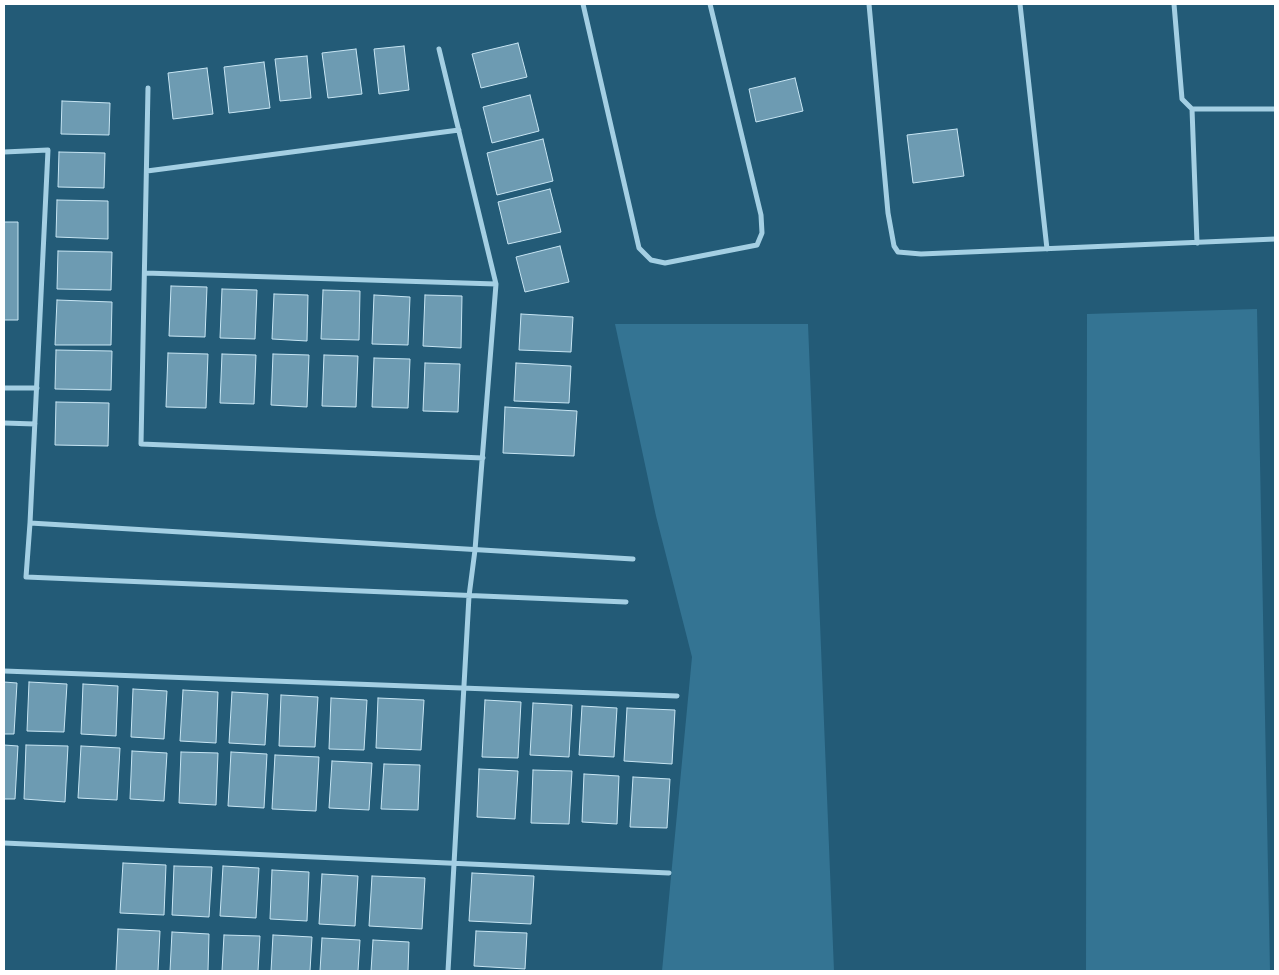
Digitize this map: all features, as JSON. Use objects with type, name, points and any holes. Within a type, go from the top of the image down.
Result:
[{"type":"street","points":[[582,4],[639,248],[650,260],[665,263],[757,245],[762,233],[760,215],[710,4]]},
{"type":"street","points":[[869,4],[888,213],[894,246],[898,252],[921,254],[1275,239]]},
{"type":"street","points":[[1020,4],[1047,249]]},
{"type":"street","points":[[1174,4],[1182,99],[1192,109],[1196,243]]},
{"type":"street","points":[[439,49],[496,284],[483,458],[469,596],[448,971]]},
{"type":"street","points":[[148,88],[141,444],[483,458]]},
{"type":"street","points":[[1192,109],[1275,109]]},
{"type":"street","points":[[147,171],[458,130]]},
{"type":"street","points":[[4,152],[48,150],[26,577],[626,602]]},
{"type":"street","points":[[145,273],[496,284]]},
{"type":"street","points":[[4,388],[37,388]]},
{"type":"street","points":[[4,423],[35,424]]},
{"type":"street","points":[[30,523],[633,559]]},
{"type":"street","points":[[4,671],[677,696]]},
{"type":"street","points":[[4,843],[669,873]]},
{"type":"shaded area","points":[[1257,309],[1270,971],[1086,971],[1087,314]]},
{"type":"shaded area","points":[[615,324],[808,324],[834,971],[662,971],[692,657],[656,516]]},
{"type":"building","points":[[518,43],[527,77],[481,88],[472,54]]},
{"type":"building","points":[[404,46],[409,90],[379,94],[374,49]]},
{"type":"building","points":[[356,49],[362,94],[328,98],[322,53]]},
{"type":"building","points":[[307,56],[311,98],[280,101],[275,59]]},
{"type":"building","points":[[264,62],[270,108],[229,113],[224,67]]},
{"type":"building","points":[[207,68],[213,114],[173,119],[168,73]]},
{"type":"building","points":[[795,78],[803,111],[756,122],[749,89]]},
{"type":"building","points":[[530,95],[539,131],[492,143],[483,107]]},
{"type":"building","points":[[62,101],[110,103],[109,135],[61,134]]},
{"type":"building","points":[[957,129],[964,176],[913,183],[907,135]]},
{"type":"building","points":[[543,139],[553,181],[497,195],[487,153]]},
{"type":"building","points":[[59,152],[105,153],[104,188],[58,187]]},
{"type":"building","points":[[550,189],[561,232],[508,244],[498,202]]},
{"type":"building","points":[[57,200],[108,201],[108,239],[56,237]]},
{"type":"building","points":[[4,222],[18,222],[18,320],[4,320]]},
{"type":"building","points":[[560,246],[569,282],[525,292],[516,257]]},
{"type":"building","points":[[58,251],[112,252],[111,290],[57,289]]},
{"type":"building","points":[[171,286],[207,287],[205,337],[169,336]]},
{"type":"building","points":[[222,289],[257,290],[255,339],[220,338]]},
{"type":"building","points":[[323,290],[360,291],[359,340],[321,339]]},
{"type":"building","points":[[274,294],[308,295],[307,341],[272,339]]},
{"type":"building","points":[[374,295],[410,297],[408,345],[372,344]]},
{"type":"building","points":[[425,295],[462,296],[461,348],[423,346]]},
{"type":"building","points":[[57,300],[112,302],[111,345],[55,345]]},
{"type":"building","points":[[521,314],[573,317],[571,352],[519,350]]},
{"type":"building","points":[[56,350],[112,351],[111,390],[55,389]]},
{"type":"building","points":[[168,353],[208,354],[206,408],[166,407]]},
{"type":"building","points":[[222,354],[256,355],[254,404],[220,403]]},
{"type":"building","points":[[273,354],[309,355],[307,407],[271,405]]},
{"type":"building","points":[[324,355],[358,356],[356,407],[322,406]]},
{"type":"building","points":[[374,358],[410,359],[408,408],[372,407]]},
{"type":"building","points":[[425,363],[460,364],[458,412],[423,411]]},
{"type":"building","points":[[516,363],[571,366],[569,403],[514,401]]},
{"type":"building","points":[[56,402],[109,403],[108,446],[55,445]]},
{"type":"building","points":[[505,407],[577,411],[574,456],[503,453]]},
{"type":"building","points":[[4,682],[17,683],[14,734],[4,734]]},
{"type":"building","points":[[29,682],[67,684],[64,732],[27,731]]},
{"type":"building","points":[[83,684],[118,686],[116,736],[81,734]]},
{"type":"building","points":[[133,689],[167,691],[164,739],[131,737]]},
{"type":"building","points":[[183,690],[218,692],[216,743],[180,741]]},
{"type":"building","points":[[232,692],[268,694],[265,745],[229,743]]},
{"type":"building","points":[[281,695],[318,697],[315,747],[279,746]]},
{"type":"building","points":[[331,698],[367,700],[364,750],[329,749]]},
{"type":"building","points":[[378,698],[424,700],[421,750],[376,748]]},
{"type":"building","points":[[485,700],[521,702],[518,758],[482,757]]},
{"type":"building","points":[[533,703],[572,705],[569,757],[530,755]]},
{"type":"building","points":[[582,706],[617,708],[614,757],[579,755]]},
{"type":"building","points":[[627,708],[675,710],[672,764],[624,761]]},
{"type":"building","points":[[4,745],[18,746],[15,799],[4,799]]},
{"type":"building","points":[[26,745],[68,746],[65,802],[24,799]]},
{"type":"building","points":[[81,746],[120,748],[117,800],[78,798]]},
{"type":"building","points":[[132,751],[167,753],[164,801],[130,799]]},
{"type":"building","points":[[181,752],[218,753],[216,805],[179,803]]},
{"type":"building","points":[[231,752],[267,754],[264,808],[228,806]]},
{"type":"building","points":[[275,755],[319,757],[316,811],[272,809]]},
{"type":"building","points":[[332,761],[372,763],[369,810],[329,808]]},
{"type":"building","points":[[384,764],[420,765],[418,810],[381,809]]},
{"type":"building","points":[[479,769],[518,771],[515,819],[477,817]]},
{"type":"building","points":[[533,770],[572,771],[569,824],[531,823]]},
{"type":"building","points":[[584,774],[619,776],[617,824],[582,822]]},
{"type":"building","points":[[633,777],[670,779],[667,828],[630,827]]},
{"type":"building","points":[[123,863],[166,865],[164,915],[120,913]]},
{"type":"building","points":[[174,866],[212,867],[209,917],[172,915]]},
{"type":"building","points":[[223,866],[259,868],[256,918],[220,916]]},
{"type":"building","points":[[272,870],[309,872],[307,921],[270,919]]},
{"type":"building","points":[[472,873],[534,876],[531,924],[469,921]]},
{"type":"building","points":[[322,874],[358,876],[355,926],[319,924]]},
{"type":"building","points":[[372,876],[425,878],[422,929],[369,926]]},
{"type":"building","points":[[118,929],[160,931],[158,971],[116,971]]},
{"type":"building","points":[[476,931],[527,933],[525,969],[474,966]]},
{"type":"building","points":[[172,932],[209,934],[208,971],[170,971]]},
{"type":"building","points":[[224,935],[260,936],[258,971],[222,971]]},
{"type":"building","points":[[273,935],[312,937],[310,971],[271,971]]},
{"type":"building","points":[[322,938],[360,940],[358,971],[320,971]]},
{"type":"building","points":[[373,940],[409,942],[408,971],[371,971]]}]
